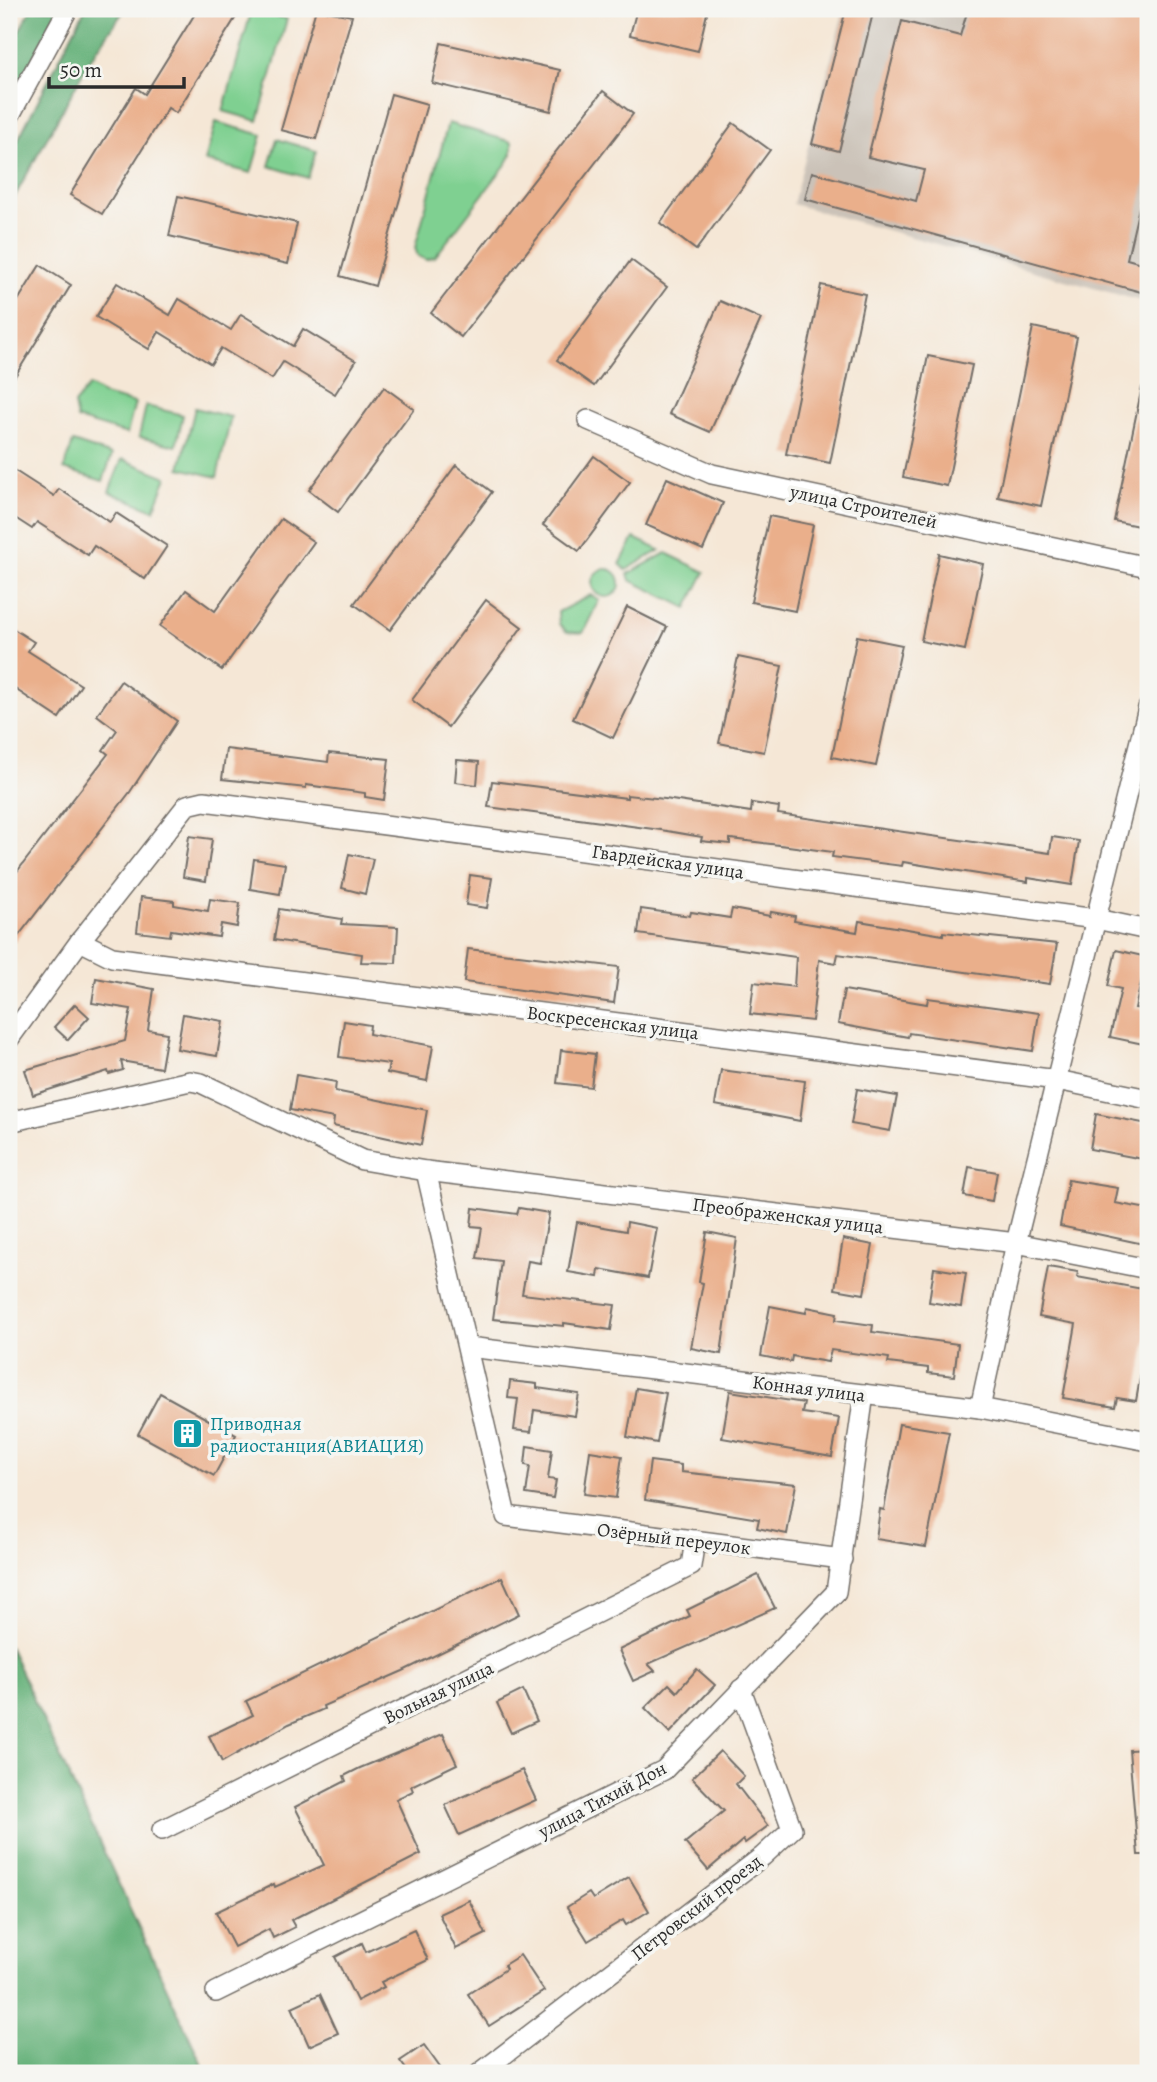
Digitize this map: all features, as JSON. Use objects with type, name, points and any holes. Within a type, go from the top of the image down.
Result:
[{"type":"street","points":[[9,117],[68,9]]},
{"type":"street","name":"улица Строителей","points":[[588,420],[712,474],[1148,566]]},
{"type":"street","points":[[981,1408],[1016,1243],[1148,708]]},
{"type":"street","name":"Гвардейская улица","points":[[80,941],[187,805],[204,801],[1096,919],[1148,930]]},
{"type":"street","points":[[9,1039],[80,941]]},
{"type":"street","name":"Воскресенская улица","points":[[80,941],[112,957],[1058,1080],[1148,1100]]},
{"type":"street","name":"Преображенская улица","points":[[9,1122],[190,1082],[201,1083],[362,1160],[426,1171],[1016,1243],[1148,1269]]},
{"type":"street","points":[[426,1171],[468,1347]]},
{"type":"street","name":"Конная улица","points":[[468,1347],[981,1408],[1148,1441]]},
{"type":"street","name":"Озёрный переулок","points":[[468,1347],[506,1516],[842,1559]]},
{"type":"street","name":"улица Тихий Дон","points":[[216,1992],[664,1770],[836,1592],[864,1394]]},
{"type":"street","name":"Вольная улица","points":[[162,1830],[691,1566],[695,1540]]},
{"type":"street","name":"Петровский проезд","points":[[480,2073],[763,1856],[792,1829],[741,1689]]},
{"type":"shaded area","points":[[844,9],[1148,9],[1148,303],[793,204]]},
{"type":"green space","points":[[31,9],[58,9],[9,107],[9,50]]},
{"type":"green space","points":[[85,9],[125,9],[90,60],[9,207],[9,157]]},
{"type":"green space","points":[[252,9],[287,19],[258,121],[223,111]]},
{"type":"green space","points":[[216,122],[262,135],[251,173],[205,161]]},
{"type":"green space","points":[[448,123],[512,142],[512,154],[435,257],[426,260],[418,256],[415,248]]},
{"type":"green space","points":[[277,139],[316,151],[308,178],[269,166]]},
{"type":"green space","points":[[89,386],[107,396],[135,403],[127,434],[77,419],[74,404]]},
{"type":"green space","points":[[146,406],[183,415],[176,446],[139,437]]},
{"type":"green space","points":[[195,408],[231,417],[217,477],[180,468]]},
{"type":"green space","points":[[73,442],[112,455],[103,481],[64,469]]},
{"type":"green space","points":[[122,459],[167,477],[154,510],[109,492]]},
{"type":"green space","points":[[634,538],[660,550],[626,570],[620,564]]},
{"type":"green space","points":[[666,553],[705,572],[687,608],[630,580],[628,574]]},
{"type":"green space","points":[[606,569],[616,573],[620,583],[616,593],[606,597],[596,593],[592,583],[596,573]]},
{"type":"green space","points":[[591,595],[599,600],[583,633],[567,632],[559,624],[558,612]]},
{"type":"green space","points":[[9,1646],[206,2073],[21,2073],[9,2043]]},
{"type":"building","points":[[198,9],[241,9],[176,113],[168,108],[102,214],[70,195],[136,88],[145,94]]},
{"type":"building","points":[[316,9],[352,16],[316,139],[281,130]]},
{"type":"building","points":[[637,9],[708,9],[698,51],[630,35]]},
{"type":"building","points":[[846,9],[874,9],[839,151],[812,144]]},
{"type":"building","points":[[968,9],[1148,9],[1148,169],[1127,259],[1148,265],[1148,294],[805,199],[812,172],[916,201],[924,170],[868,157],[902,21],[960,36]]},
{"type":"building","points":[[441,43],[560,70],[551,111],[432,83]]},
{"type":"building","points":[[603,91],[633,114],[461,337],[431,313]]},
{"type":"building","points":[[391,94],[427,104],[375,286],[340,276]]},
{"type":"building","points":[[733,123],[770,150],[696,250],[660,223]]},
{"type":"building","points":[[178,196],[297,223],[288,264],[169,236]]},
{"type":"building","points":[[631,260],[667,287],[594,386],[557,360]]},
{"type":"building","points":[[40,265],[71,285],[9,386],[9,315]]},
{"type":"building","points":[[117,283],[170,315],[179,299],[231,330],[241,314],[293,346],[303,329],[356,361],[335,394],[283,362],[272,379],[221,348],[211,364],[159,332],[149,349],[96,317]]},
{"type":"building","points":[[821,285],[865,294],[830,463],[786,454]]},
{"type":"building","points":[[720,301],[761,319],[710,432],[669,414]]},
{"type":"building","points":[[1033,327],[1077,337],[1041,506],[998,497]]},
{"type":"building","points":[[928,356],[972,365],[947,486],[903,477]]},
{"type":"building","points":[[384,387],[414,409],[338,512],[309,490]]},
{"type":"building","points":[[1142,387],[1148,388],[1148,528],[1114,521]]},
{"type":"building","points":[[594,456],[630,482],[579,551],[543,525]]},
{"type":"building","points":[[456,465],[492,492],[390,630],[354,604]]},
{"type":"building","points":[[9,467],[54,496],[59,489],[110,522],[116,513],[167,546],[145,579],[94,546],[88,555],[37,522],[32,529],[9,514]]},
{"type":"building","points":[[667,478],[723,503],[703,550],[646,525]]},
{"type":"building","points":[[769,516],[813,525],[795,611],[751,602]]},
{"type":"building","points":[[281,519],[314,542],[222,670],[160,626],[186,590],[215,611]]},
{"type":"building","points":[[939,554],[983,564],[965,650],[921,641]]},
{"type":"building","points":[[486,600],[522,627],[448,727],[412,700]]},
{"type":"building","points":[[627,607],[667,627],[613,738],[573,719]]},
{"type":"building","points":[[9,626],[34,642],[28,651],[81,685],[59,718],[9,685]]},
{"type":"building","points":[[857,636],[902,645],[876,766],[832,757]]},
{"type":"building","points":[[738,657],[782,666],[764,752],[719,743]]},
{"type":"building","points":[[121,681],[177,721],[130,792],[9,948],[9,882],[108,754],[103,750],[117,730],[97,715]]},
{"type":"building","points":[[226,749],[328,762],[329,753],[389,759],[384,800],[365,797],[365,793],[306,785],[306,788],[222,779]]},
{"type":"building","points":[[457,760],[479,762],[477,785],[455,782]]},
{"type":"building","points":[[492,781],[627,798],[627,795],[665,799],[751,812],[752,803],[779,807],[778,814],[1050,853],[1052,837],[1079,841],[1072,885],[1028,878],[1028,882],[903,862],[902,866],[832,857],[833,852],[788,846],[730,839],[730,844],[701,841],[702,837],[661,830],[488,807]]},
{"type":"building","points":[[189,836],[212,839],[206,881],[183,877]]},
{"type":"building","points":[[349,854],[373,859],[365,894],[342,888]]},
{"type":"building","points":[[254,859],[285,864],[280,894],[250,889]]},
{"type":"building","points":[[470,875],[492,878],[487,908],[466,905]]},
{"type":"building","points":[[141,897],[174,901],[174,905],[208,911],[210,899],[240,903],[237,927],[221,924],[219,937],[171,930],[170,936],[137,932]]},
{"type":"building","points":[[279,909],[342,919],[341,924],[398,927],[396,963],[361,962],[362,954],[274,940]]},
{"type":"building","points":[[641,909],[730,918],[732,909],[770,916],[771,912],[795,916],[794,921],[857,932],[859,921],[943,935],[943,932],[1057,944],[1050,984],[838,954],[836,963],[819,960],[812,1021],[750,1014],[754,982],[794,987],[796,957],[638,934]]},
{"type":"building","points":[[468,949],[619,967],[614,1003],[464,982]]},
{"type":"building","points":[[1116,950],[1147,957],[1135,1008],[1148,1009],[1148,1045],[1110,1037],[1121,989],[1108,986]]},
{"type":"building","points":[[96,978],[154,989],[148,1030],[167,1033],[161,1068],[121,1061],[123,1070],[109,1074],[108,1071],[33,1095],[25,1070],[125,1041],[131,1009],[92,1003]]},
{"type":"building","points":[[844,990],[927,1004],[928,998],[1039,1013],[1033,1051],[909,1033],[908,1037],[838,1024]]},
{"type":"building","points":[[75,1004],[89,1017],[68,1040],[54,1027]]},
{"type":"building","points":[[183,1014],[223,1021],[217,1056],[177,1049]]},
{"type":"building","points":[[344,1021],[370,1025],[369,1034],[433,1046],[427,1081],[387,1073],[389,1064],[339,1057]]},
{"type":"building","points":[[561,1050],[595,1054],[591,1087],[557,1083]]},
{"type":"building","points":[[721,1070],[805,1081],[800,1121],[715,1105]]},
{"type":"building","points":[[296,1075],[336,1082],[335,1091],[427,1110],[421,1145],[333,1126],[334,1118],[290,1110]]},
{"type":"building","points":[[857,1089],[897,1096],[890,1131],[851,1124]]},
{"type":"building","points":[[1096,1114],[1148,1124],[1148,1160],[1090,1149]]},
{"type":"building","points":[[969,1167],[997,1172],[992,1201],[964,1196]]},
{"type":"building","points":[[1068,1180],[1118,1188],[1115,1203],[1148,1209],[1148,1245],[1060,1226]]},
{"type":"building","points":[[473,1208],[517,1214],[519,1208],[549,1213],[540,1263],[528,1261],[522,1294],[615,1305],[611,1330],[564,1323],[564,1326],[493,1319],[501,1261],[477,1258],[482,1227],[471,1226]]},
{"type":"building","points":[[577,1222],[626,1231],[627,1222],[657,1228],[648,1278],[599,1269],[598,1277],[568,1272]]},
{"type":"building","points":[[707,1232],[737,1238],[721,1354],[691,1348],[703,1283],[699,1282]]},
{"type":"building","points":[[843,1239],[873,1245],[864,1294],[835,1289]]},
{"type":"building","points":[[1048,1267],[1078,1272],[1077,1277],[1148,1290],[1148,1333],[1136,1401],[1117,1398],[1115,1407],[1063,1398],[1076,1324],[1039,1317]]},
{"type":"building","points":[[934,1268],[966,1273],[961,1307],[929,1302]]},
{"type":"building","points":[[770,1306],[806,1313],[807,1307],[837,1313],[836,1320],[873,1325],[872,1332],[958,1344],[954,1376],[928,1373],[928,1368],[888,1363],[889,1358],[831,1350],[828,1362],[792,1356],[791,1362],[761,1356]]},
{"type":"building","points":[[510,1381],[579,1394],[575,1416],[534,1410],[531,1432],[514,1430],[518,1399],[508,1398]]},
{"type":"building","points":[[636,1388],[666,1393],[657,1443],[627,1437]]},
{"type":"building","points":[[730,1391],[804,1403],[802,1413],[839,1418],[832,1457],[722,1438]]},
{"type":"building","name":"Приводная радиостанция(АВИАЦИЯ)","points":[[160,1393],[236,1435],[214,1476],[138,1434]]},
{"type":"building","points":[[899,1424],[949,1432],[926,1547],[876,1539],[880,1509],[884,1510]]},
{"type":"building","points":[[527,1446],[552,1450],[548,1479],[556,1480],[553,1498],[526,1494],[530,1466],[525,1465]]},
{"type":"building","points":[[590,1451],[622,1456],[616,1498],[584,1494]]},
{"type":"building","points":[[650,1461],[681,1465],[681,1472],[796,1484],[787,1534],[757,1528],[759,1519],[645,1500]]},
{"type":"building","points":[[758,1575],[775,1608],[648,1664],[655,1671],[633,1681],[619,1650],[690,1616],[687,1610]]},
{"type":"building","points":[[502,1577],[519,1614],[403,1671],[323,1706],[324,1709],[289,1724],[222,1762],[209,1736],[253,1715],[246,1701]]},
{"type":"building","points":[[697,1669],[715,1685],[670,1733],[645,1708],[669,1684],[677,1692]]},
{"type":"building","points":[[523,1690],[537,1721],[511,1733],[497,1703]]},
{"type":"building","points":[[443,1734],[457,1764],[411,1786],[413,1791],[396,1799],[421,1854],[291,1920],[295,1927],[273,1938],[269,1929],[234,1947],[216,1912],[274,1884],[275,1887],[324,1865],[295,1807],[346,1781],[344,1776],[360,1768]]},
{"type":"building","points":[[1148,1749],[1148,1855],[1138,1855],[1129,1750]]},
{"type":"building","points":[[720,1751],[744,1776],[736,1784],[768,1826],[745,1843],[743,1840],[708,1870],[685,1843],[724,1811],[692,1778]]},
{"type":"building","points":[[522,1770],[536,1800],[459,1835],[445,1805]]},
{"type":"building","points":[[629,1877],[649,1911],[626,1925],[623,1920],[588,1941],[567,1907],[589,1893],[593,1899]]},
{"type":"building","points":[[469,1900],[486,1934],[456,1949],[439,1914]]},
{"type":"building","points":[[414,1930],[428,1960],[381,1982],[384,1987],[357,2001],[335,1957],[362,1943],[366,1952]]},
{"type":"building","points":[[520,1955],[544,1991],[489,2026],[468,1994],[506,1969],[504,1965]]},
{"type":"building","points":[[320,1994],[338,2033],[309,2046],[292,2007]]},
{"type":"building","points":[[424,2045],[444,2073],[409,2073],[400,2061]]},
{"type":"place","name":"Приводная радиостанция(АВИАЦИЯ)","points":[[187,1434]]}]
